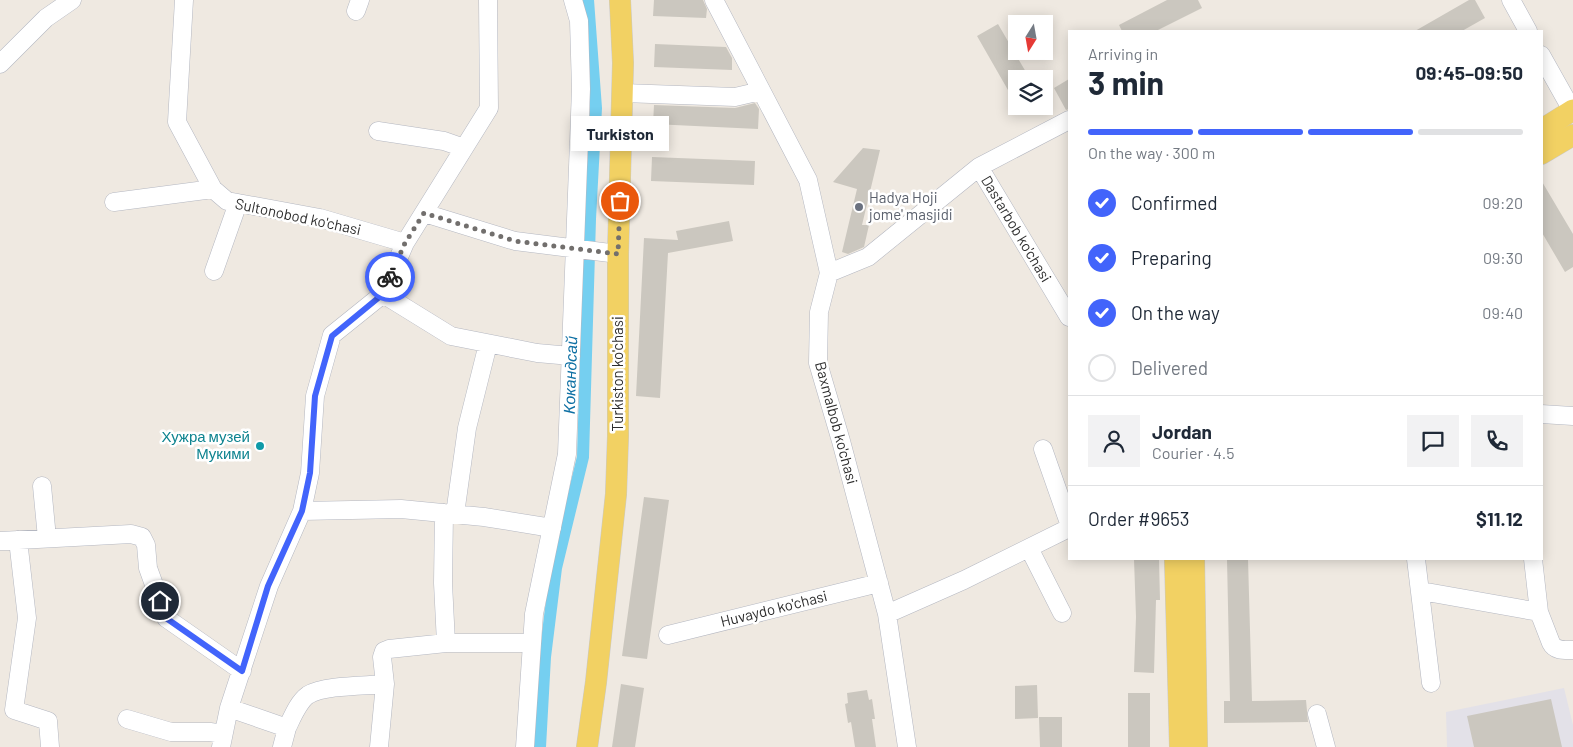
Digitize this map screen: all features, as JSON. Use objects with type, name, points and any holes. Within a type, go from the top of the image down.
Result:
[{"type":"main road","name":"Turkiston ko'chasi","points":[[587,747],[596,682],[616,494],[618,436],[610,253],[622,93],[623,63],[620,0]]},
{"type":"main road","points":[[1543,129],[1573,111]]},
{"type":"main road","points":[[1543,153],[1573,134]]},
{"type":"main road","points":[[1175,560],[1180,747]]},
{"type":"main road","points":[[1194,560],[1198,747]]},
{"type":"street","points":[[0,64],[46,18],[72,0]]},
{"type":"street","name":"Sultonobod ko'chasi","points":[[184,0],[177,122],[213,189],[227,201],[320,218],[405,243]]},
{"type":"street","points":[[127,720],[171,732],[210,732],[222,741],[229,708],[268,586],[302,511],[310,473],[315,396],[332,336],[383,294],[405,243],[489,108],[488,0]]},
{"type":"street","points":[[525,747],[534,614],[567,454],[581,89],[579,21],[574,0]]},
{"type":"street","name":"Baxmalbob ko'chasi","points":[[714,0],[808,180],[829,273],[819,312],[818,364],[841,441],[887,614],[907,747]]},
{"type":"street","points":[[1511,0],[1527,30]]},
{"type":"street","points":[[1543,58],[1573,111]]},
{"type":"street","points":[[622,93],[736,97],[761,91]]},
{"type":"street","points":[[829,273],[868,257],[980,167],[1068,121]]},
{"type":"street","points":[[378,131],[444,141],[464,148]]},
{"type":"street","name":"Dastarbob ko'chasi","points":[[980,167],[1068,315]]},
{"type":"street","points":[[114,202],[213,189]]},
{"type":"street","points":[[214,271],[238,203]]},
{"type":"street","points":[[424,213],[515,241],[610,253]]},
{"type":"street","points":[[383,294],[451,336],[537,353],[571,356]]},
{"type":"street","points":[[446,643],[443,583],[449,514],[467,428],[488,344]]},
{"type":"street","points":[[1543,414],[1573,416]]},
{"type":"street","points":[[1043,449],[1068,520]]},
{"type":"street","points":[[42,486],[47,538]]},
{"type":"street","points":[[302,511],[401,510],[484,517],[552,528]]},
{"type":"street","points":[[887,614],[964,580],[1068,528]]},
{"type":"street","points":[[0,541],[131,534],[142,537],[146,544],[148,568],[166,618],[242,671]]},
{"type":"street","points":[[18,540],[27,618],[14,710],[48,721],[50,747]]},
{"type":"street","points":[[1029,548],[1062,613]]},
{"type":"street","points":[[1416,560],[1431,683]]},
{"type":"street","points":[[1533,560],[1539,612],[1553,648],[1573,650]]},
{"type":"street","name":"Huvaydo ko'chasi","points":[[668,635],[879,583]]},
{"type":"street","points":[[1421,591],[1539,612]]},
{"type":"street","points":[[379,747],[385,684],[382,657],[384,651],[446,643],[532,643]]},
{"type":"street","points":[[282,747],[286,728],[307,696],[324,689],[385,684]]},
{"type":"street","points":[[229,708],[286,728]]},
{"type":"street","points":[[1317,714],[1326,747]]},
{"type":"shaded area","points":[[1564,688],[1573,725],[1573,747],[1447,747],[1446,712]]},
{"type":"building","points":[[654,0],[703,0],[707,9],[706,18],[653,16]]},
{"type":"building","points":[[1167,0],[1198,0],[1202,8],[1158,30],[1122,30],[1119,25]]},
{"type":"building","points":[[1469,0],[1475,0],[1485,18],[1464,30],[1417,30]]},
{"type":"building","points":[[998,24],[1008,41],[1008,60],[1019,60],[1025,70],[1008,70],[1008,90],[977,36]]},
{"type":"building","points":[[655,44],[726,47],[732,58],[732,70],[654,67]]},
{"type":"building","points":[[1068,80],[1068,109],[1066,110],[1054,88]]},
{"type":"building","points":[[755,103],[759,109],[758,129],[653,124],[654,105],[735,108]]},
{"type":"building","name":"Hadya Hoji jome' masjidi","points":[[863,148],[880,150],[862,225],[869,225],[864,247],[848,254],[842,252],[857,189],[833,182]]},
{"type":"building","points":[[652,157],[755,161],[754,185],[651,181]]},
{"type":"building","points":[[1543,183],[1573,234],[1573,267],[1565,272],[1543,234]]},
{"type":"building","points":[[729,221],[733,241],[668,253],[660,398],[636,396],[644,238],[678,240],[676,231]]},
{"type":"building","points":[[644,497],[669,500],[647,659],[622,656]]},
{"type":"building","points":[[1134,560],[1159,560],[1160,600],[1156,600],[1154,673],[1134,672],[1136,617]]},
{"type":"building","points":[[1227,560],[1248,560],[1252,701],[1306,700],[1308,722],[1224,723],[1224,701],[1230,701]]},
{"type":"building","points":[[621,684],[644,688],[635,747],[612,747]]},
{"type":"building","points":[[1037,685],[1038,718],[1015,719],[1015,686]]},
{"type":"building","points":[[867,690],[869,700],[872,699],[875,719],[872,719],[876,747],[855,747],[851,722],[848,723],[845,704],[848,703],[847,693]]},
{"type":"building","points":[[1128,693],[1150,693],[1150,747],[1128,747]]},
{"type":"building","points":[[1551,699],[1562,747],[1474,747],[1467,716]]},
{"type":"building","points":[[1039,717],[1062,717],[1062,747],[1040,747]]},
{"type":"waterway","name":"Кокандсай","points":[[540,747],[545,657],[556,568],[583,457],[590,219],[596,108],[588,0]]},
{"type":"way so far","points":[[390,277],[405,243],[424,213],[515,241],[618,254],[620,201]]},
{"type":"place","name":"Turkiston","points":[[620,201]]},
{"type":"place","name":"Hadya Hoji jome' masjidi","points":[[859,207]]},
{"type":"place","name":"Хужра музей Мукими","points":[[260,446]]},
{"type":"route","points":[[160,601],[166,618],[242,671],[268,586],[302,511],[310,473],[315,396],[332,336],[383,294],[390,277]]}]
